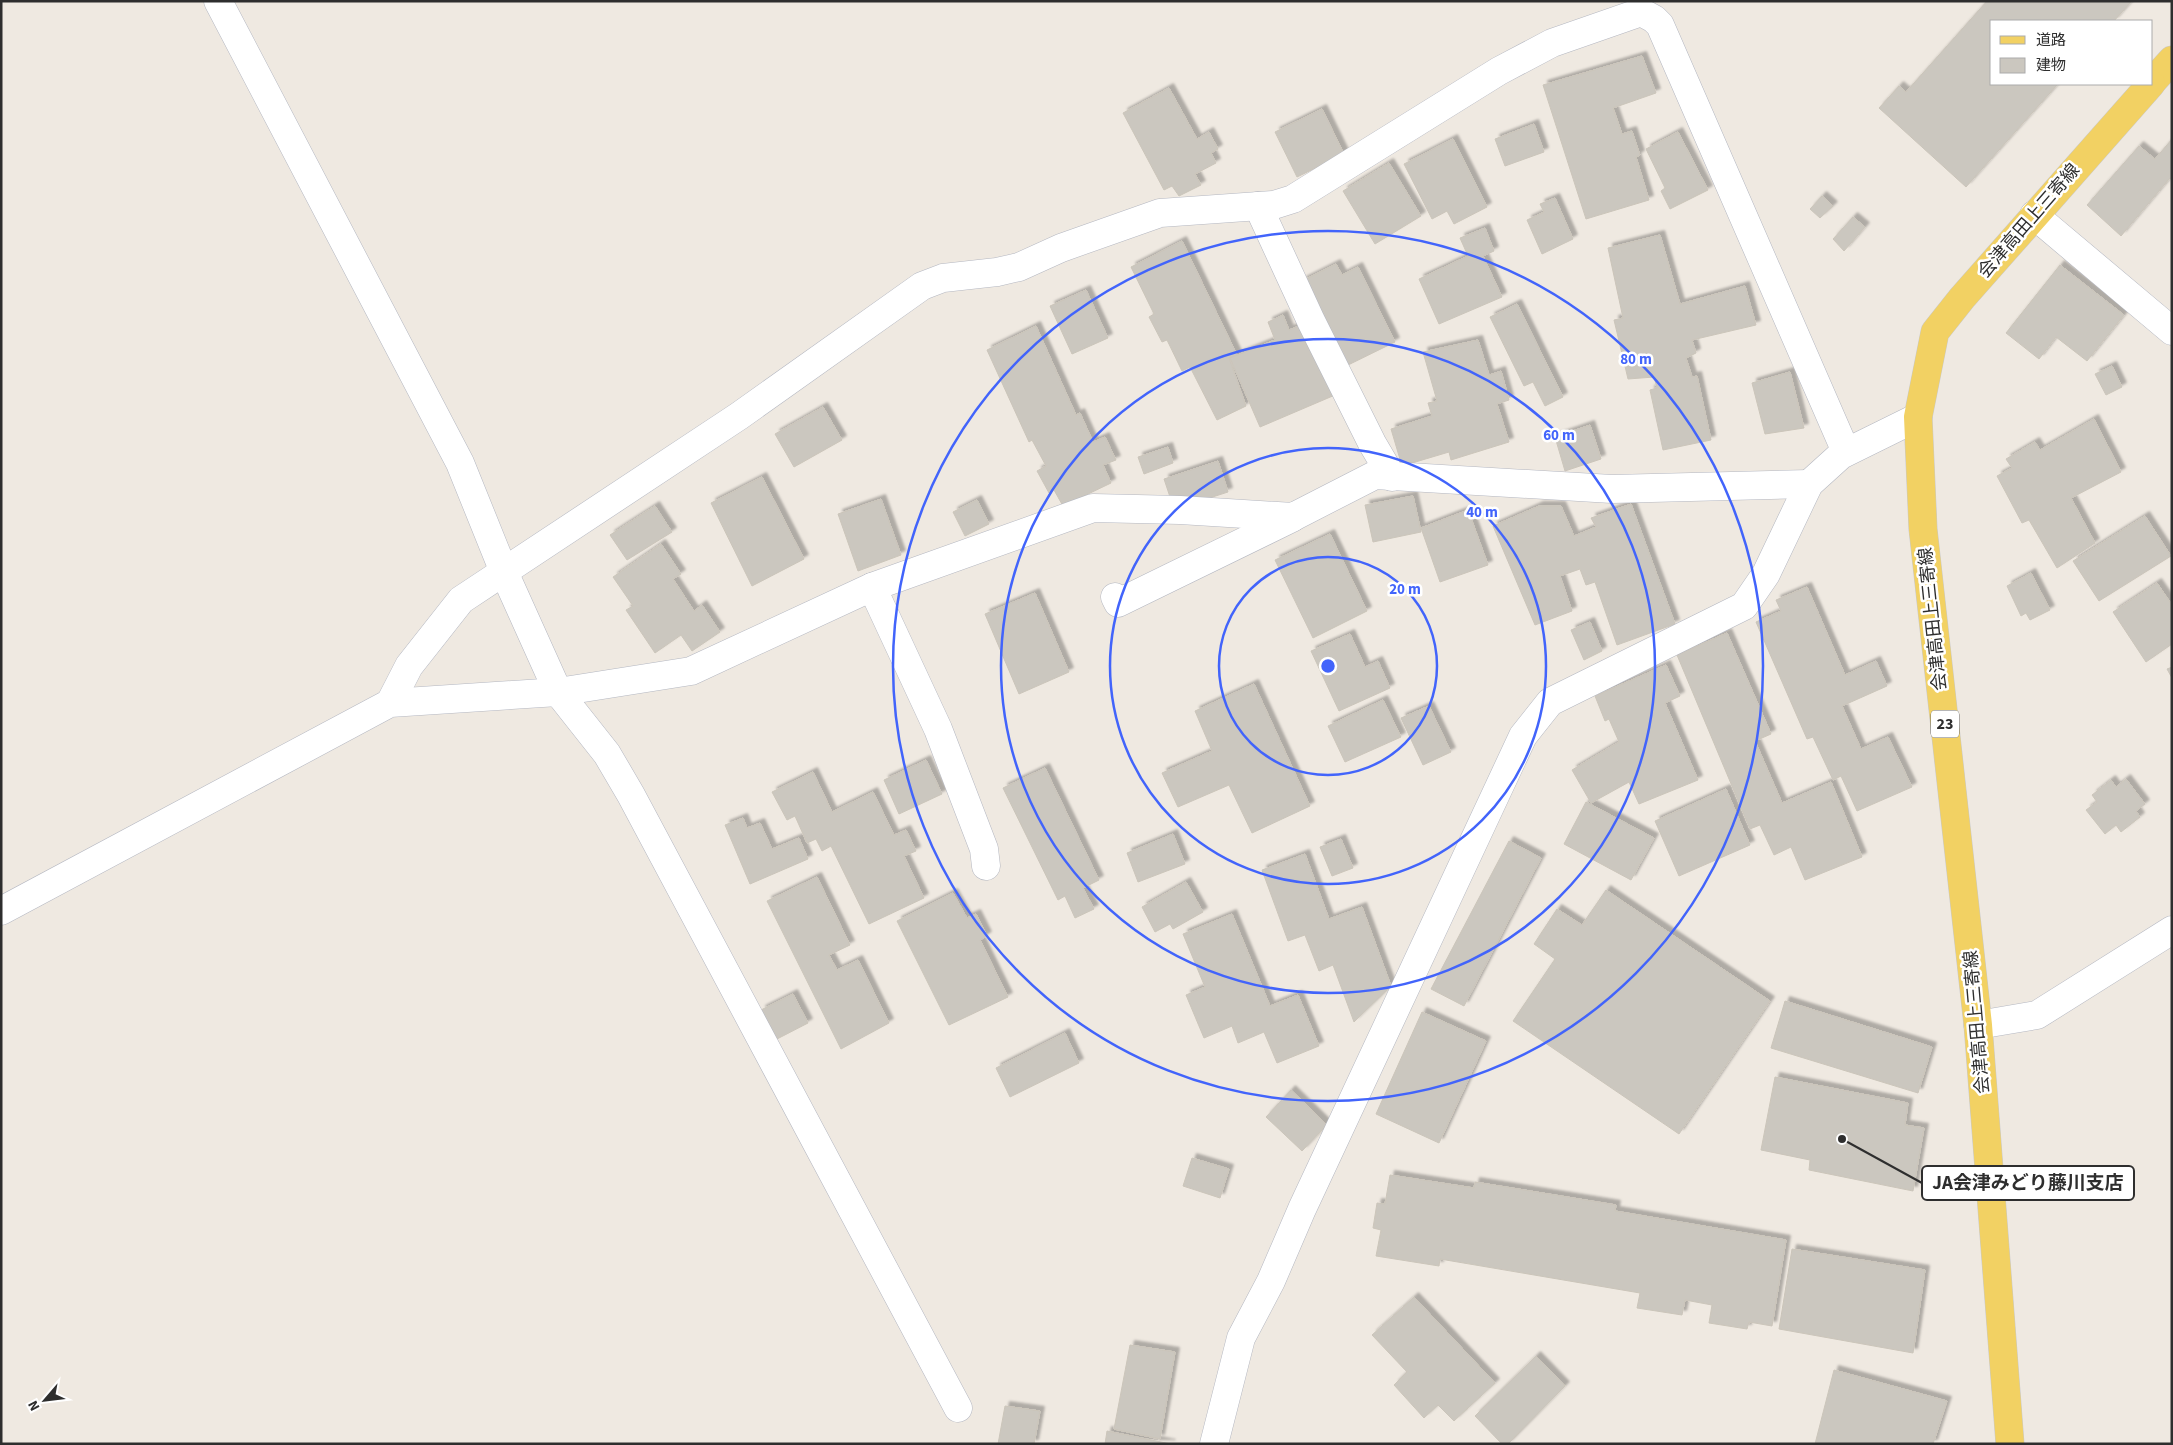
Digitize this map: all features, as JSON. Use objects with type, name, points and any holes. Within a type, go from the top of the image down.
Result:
[{"type":"main road","name":"会津高田上三寄線","points":[[2153,81],[2172,60]]},
{"type":"main road","name":"会津高田上三寄線","points":[[2010,1444],[1978,1025],[1923,529],[1918,417],[1935,332],[1962,298],[2149,85]]},
{"type":"street","points":[[218,1],[460,463],[504,572],[558,692],[607,754],[631,795],[958,1408]]},
{"type":"street","points":[[390,703],[409,666],[461,600],[739,416],[922,286],[943,278],[997,272],[1019,267],[1061,248],[1160,213],[1258,206],[1293,199],[1499,71],[1552,43],[1640,12],[1654,19],[1660,25],[1846,452]]},
{"type":"street","points":[[1258,206],[1311,321],[1372,443],[1392,477]]},
{"type":"street","points":[[2034,216],[2172,331]]},
{"type":"street","points":[[1214,1444],[1241,1338],[1271,1281],[1302,1209],[1523,736],[1550,702],[1744,606],[1766,574],[1809,484],[1846,452],[1918,417]]},
{"type":"street","points":[[1115,596],[1118,603],[1375,476],[1612,489],[1809,484]]},
{"type":"street","points":[[1,911],[390,703],[558,692],[691,671],[872,586],[1093,508],[1180,510],[1293,517]]},
{"type":"street","points":[[872,586],[938,729],[984,849],[986,866]]},
{"type":"street","points":[[1978,1025],[2037,1015],[2172,930]]},
{"type":"building","points":[[1987,1],[2132,1],[2115,20],[1990,20],[1990,85],[2057,85],[1966,187],[1879,108],[1899,86],[1906,92]]},
{"type":"building","points":[[1642,56],[1656,93],[1613,108],[1622,134],[1632,131],[1640,155],[1636,157],[1649,200],[1586,219],[1543,85]]},
{"type":"building","points":[[1169,88],[1197,139],[1209,132],[1218,149],[1211,153],[1216,163],[1195,174],[1201,185],[1179,196],[1172,186],[1164,190],[1123,113]]},
{"type":"building","points":[[1322,109],[1344,154],[1297,177],[1275,132]]},
{"type":"building","points":[[1534,124],[1544,152],[1505,166],[1495,139]]},
{"type":"building","points":[[1678,132],[1708,190],[1670,209],[1661,191],[1665,188],[1646,149]]},
{"type":"building","points":[[1453,139],[1487,207],[1454,224],[1447,211],[1432,219],[1404,164]]},
{"type":"building","points":[[2172,139],[2172,180],[2170,178],[2121,236],[2087,205],[2139,146],[2155,159]]},
{"type":"building","points":[[1389,163],[1421,216],[1375,244],[1343,191]]},
{"type":"building","points":[[1822,196],[1833,206],[1820,218],[1810,209]]},
{"type":"building","points":[[1555,198],[1573,239],[1542,254],[1527,220],[1544,212],[1540,204]]},
{"type":"building","points":[[1853,217],[1865,227],[1844,251],[1833,239]]},
{"type":"building","points":[[1485,228],[1494,251],[1483,256],[1502,297],[1439,324],[1419,279],[1468,256],[1460,238]]},
{"type":"building","points":[[1660,235],[1680,304],[1745,286],[1756,325],[1692,340],[1696,353],[1686,358],[1692,377],[1697,376],[1711,440],[1663,450],[1650,390],[1657,388],[1654,377],[1628,379],[1614,320],[1623,318],[1608,248]]},
{"type":"building","points":[[1182,241],[1237,355],[1229,358],[1246,406],[1217,420],[1190,367],[1182,371],[1167,340],[1162,342],[1149,317],[1154,314],[1131,267]]},
{"type":"building","points":[[1336,264],[1342,275],[1358,267],[1395,342],[1344,367],[1302,281]]},
{"type":"building","points":[[2060,265],[2124,315],[2087,361],[2056,337],[2039,359],[2006,333]]},
{"type":"building","points":[[1086,290],[1108,338],[1072,354],[1050,306]]},
{"type":"building","points":[[1517,304],[1563,397],[1545,406],[1533,382],[1524,386],[1490,317]]},
{"type":"building","points":[[1283,315],[1289,330],[1304,324],[1335,395],[1260,427],[1230,358],[1275,340],[1268,322]]},
{"type":"building","points":[[1036,326],[1076,415],[1080,413],[1093,442],[1105,437],[1116,460],[1103,465],[1111,483],[1063,506],[1054,490],[1049,493],[1037,471],[1046,466],[1032,440],[1029,442],[987,350]]},
{"type":"building","points":[[1478,340],[1489,375],[1501,371],[1509,400],[1497,404],[1509,442],[1451,460],[1449,452],[1402,466],[1391,429],[1432,416],[1428,403],[1437,401],[1423,352]]},
{"type":"building","points":[[2112,366],[2122,387],[2106,395],[2095,374]]},
{"type":"building","points":[[1790,372],[1804,428],[1765,434],[1752,383]]},
{"type":"building","points":[[823,407],[842,440],[794,467],[775,434]]},
{"type":"building","points":[[2094,419],[2121,472],[2071,498],[2095,543],[2057,568],[2029,520],[2022,523],[1997,476],[2012,468],[2006,459],[2035,442],[2040,450]]},
{"type":"building","points":[[1590,425],[1601,459],[1565,471],[1555,437]]},
{"type":"building","points":[[1168,447],[1173,463],[1144,474],[1138,457]]},
{"type":"building","points":[[1218,461],[1228,492],[1197,502],[1172,503],[1164,479]]},
{"type":"building","points":[[762,477],[804,559],[752,586],[711,503]]},
{"type":"building","points":[[1413,496],[1421,532],[1373,542],[1365,505]]},
{"type":"building","points":[[881,499],[901,555],[858,571],[838,514]]},
{"type":"building","points":[[977,500],[989,524],[965,536],[953,512]]},
{"type":"building","points":[[1631,504],[1675,624],[1617,645],[1595,582],[1586,585],[1580,569],[1560,576],[1572,611],[1535,625],[1493,526],[1539,506],[1561,506],[1574,536],[1596,527],[1591,518]]},
{"type":"building","points":[[655,506],[672,532],[627,560],[610,535]]},
{"type":"building","points":[[1468,510],[1488,565],[1440,582],[1421,528]]},
{"type":"building","points":[[2145,516],[2171,556],[2099,601],[2073,561]]},
{"type":"building","points":[[1330,534],[1367,611],[1313,638],[1275,560]]},
{"type":"building","points":[[661,544],[681,574],[673,579],[694,611],[702,605],[720,632],[692,651],[681,635],[655,653],[626,610],[633,606],[613,577]]},
{"type":"building","points":[[2031,573],[2050,610],[2030,620],[2026,613],[2021,616],[2007,586]]},
{"type":"building","points":[[2157,583],[2172,605],[2172,644],[2146,662],[2113,612]]},
{"type":"building","points":[[1807,587],[1845,675],[1876,661],[1887,686],[1842,706],[1861,749],[1888,737],[1912,787],[1857,811],[1841,776],[1833,780],[1813,737],[1807,739],[1756,622],[1781,611],[1776,600]]},
{"type":"building","points":[[1035,593],[1069,672],[1019,694],[985,614]]},
{"type":"building","points":[[1590,622],[1602,651],[1584,660],[1571,630]]},
{"type":"building","points":[[1727,633],[1771,734],[1755,741],[1782,803],[1831,782],[1862,857],[1805,880],[1791,847],[1774,855],[1760,825],[1750,829],[1677,655]]},
{"type":"building","points":[[1350,634],[1365,667],[1378,661],[1390,688],[1339,711],[1311,651]]},
{"type":"building","points":[[1666,665],[1680,696],[1665,703],[1698,780],[1639,804],[1629,782],[1591,803],[1572,770],[1619,742],[1609,719],[1605,721],[1595,696]]},
{"type":"building","points":[[2172,667],[2172,678],[2167,669]]},
{"type":"building","points":[[1254,684],[1310,806],[1252,833],[1229,785],[1178,807],[1162,773],[1212,751],[1195,711]]},
{"type":"building","points":[[1383,700],[1401,737],[1345,762],[1328,726]]},
{"type":"building","points":[[1429,706],[1451,752],[1423,765],[1401,718]]},
{"type":"building","points":[[926,760],[942,794],[899,814],[884,780]]},
{"type":"building","points":[[1045,768],[1099,880],[1083,888],[1094,909],[1075,918],[1065,896],[1058,900],[1003,788]]},
{"type":"building","points":[[813,772],[832,812],[873,792],[894,835],[906,830],[916,851],[904,856],[924,898],[869,924],[831,846],[822,851],[816,839],[807,843],[795,816],[787,820],[772,792]]},
{"type":"building","points":[[2126,779],[2145,804],[2136,811],[2140,817],[2121,832],[2116,825],[2105,834],[2086,810],[2097,802],[2092,795],[2111,780],[2116,787]]},
{"type":"building","points":[[1726,789],[1750,845],[1679,876],[1655,821]]},
{"type":"building","points":[[1586,802],[1654,838],[1631,880],[1564,844]]},
{"type":"building","points":[[743,818],[747,828],[760,823],[772,849],[799,838],[808,859],[750,884],[725,825]]},
{"type":"building","points":[[1173,834],[1185,864],[1138,882],[1127,853]]},
{"type":"building","points":[[1341,839],[1353,868],[1332,876],[1320,847]]},
{"type":"building","points":[[1509,841],[1541,858],[1464,1006],[1431,989]]},
{"type":"building","points":[[1305,854],[1329,919],[1362,907],[1391,986],[1354,1022],[1333,965],[1319,971],[1305,935],[1288,941],[1262,870]]},
{"type":"building","points":[[817,877],[850,945],[829,955],[837,970],[858,960],[889,1023],[841,1049],[767,901]]},
{"type":"building","points":[[1186,882],[1203,912],[1173,929],[1170,924],[1155,932],[1142,907]]},
{"type":"building","points":[[1606,890],[1770,1001],[1679,1134],[1513,1021],[1555,959],[1534,944],[1557,909],[1582,925]]},
{"type":"building","points":[[953,893],[967,918],[976,914],[987,936],[980,940],[1008,997],[949,1025],[897,921]]},
{"type":"building","points":[[1232,914],[1270,1006],[1298,995],[1319,1046],[1277,1063],[1264,1032],[1238,1043],[1232,1026],[1204,1038],[1186,995],[1205,987],[1183,934]]},
{"type":"building","points":[[793,994],[808,1023],[777,1039],[761,1010]]},
{"type":"building","points":[[1785,1001],[1932,1047],[1918,1093],[1771,1048]]},
{"type":"building","points":[[1422,1012],[1486,1041],[1439,1143],[1376,1114]]},
{"type":"building","points":[[1065,1033],[1079,1063],[1010,1097],[996,1068]]},
{"type":"building","points":[[1775,1077],[1908,1103],[1905,1125],[1924,1128],[1913,1191],[1809,1170],[1810,1160],[1761,1150]]},
{"type":"building","points":[[1291,1090],[1327,1125],[1302,1151],[1266,1117]]},
{"type":"building","points":[[1192,1158],[1229,1169],[1220,1198],[1183,1186]]},
{"type":"building","points":[[1390,1175],[1474,1188],[1475,1182],[1616,1205],[1615,1211],[1786,1240],[1772,1326],[1749,1322],[1747,1329],[1709,1323],[1712,1305],[1685,1300],[1682,1315],[1637,1308],[1640,1293],[1440,1259],[1439,1266],[1376,1256],[1381,1230],[1373,1228],[1377,1203],[1385,1204]]},
{"type":"building","points":[[1792,1249],[1925,1270],[1913,1353],[1779,1329]]},
{"type":"building","points":[[1414,1297],[1495,1383],[1454,1421],[1438,1405],[1424,1418],[1394,1385],[1407,1372],[1372,1335]]},
{"type":"building","points":[[1130,1345],[1175,1352],[1160,1439],[1114,1429]]},
{"type":"building","points":[[1536,1356],[1565,1386],[1508,1444],[1502,1444],[1475,1416]]},
{"type":"building","points":[[1834,1370],[1947,1401],[1933,1444],[1815,1444]]},
{"type":"building","points":[[1005,1406],[1040,1411],[1034,1444],[998,1444]]},
{"type":"building","points":[[1107,1431],[1171,1444],[1105,1444]]},
{"type":"place","name":"JA会津みどり藤川支店","points":[[1842,1139]]}]
